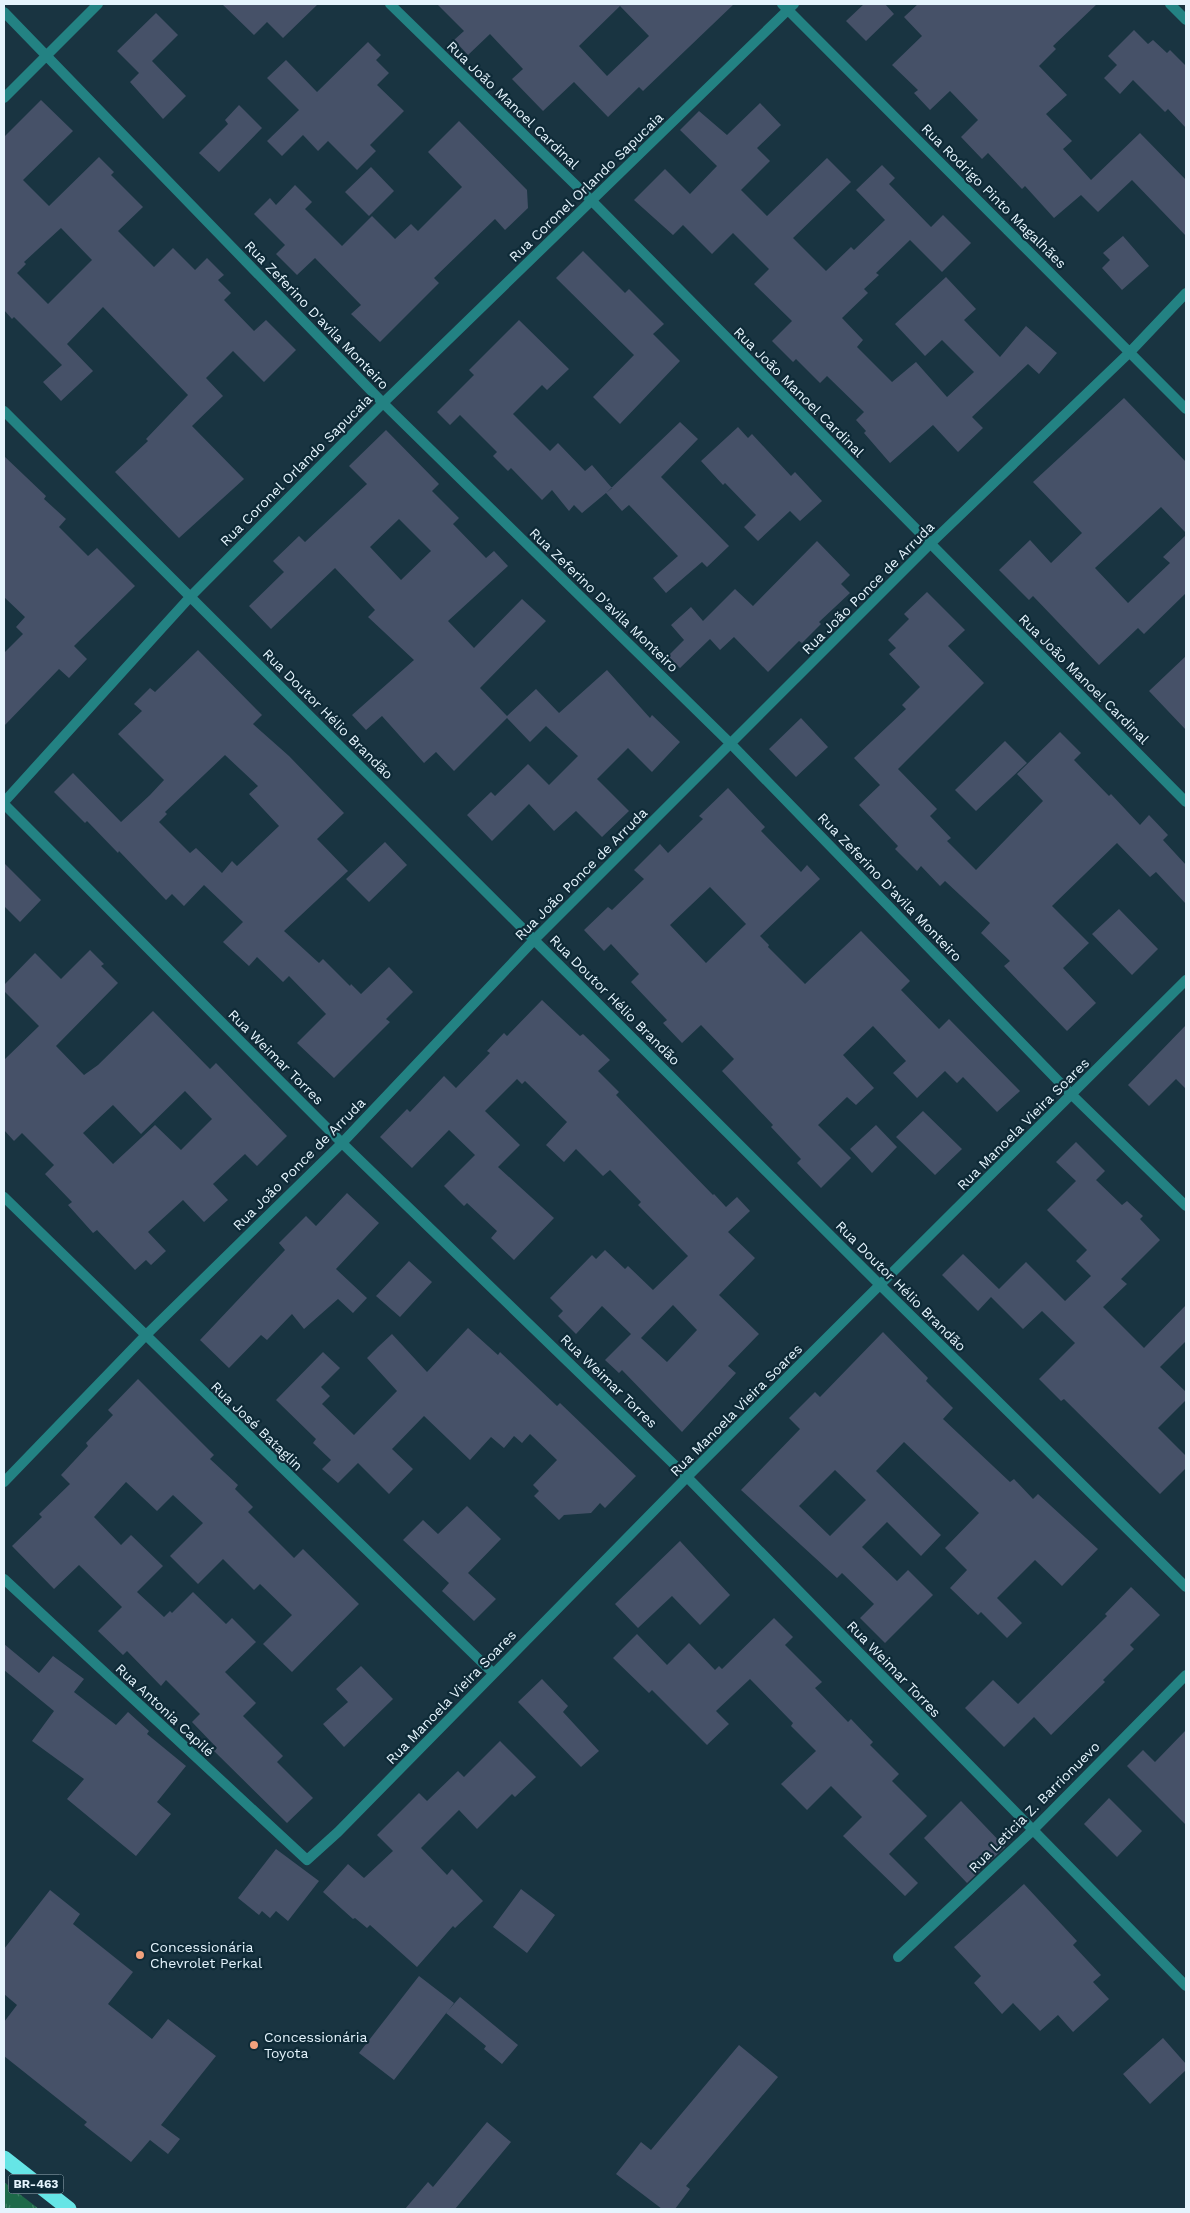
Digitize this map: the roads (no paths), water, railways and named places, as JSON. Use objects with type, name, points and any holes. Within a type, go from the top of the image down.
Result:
[{"type":"highway","name":"BR-463","points":[[4,2158],[69,2209]]},
{"type":"street","points":[[4,98],[98,4]]},
{"type":"street","name":"Rua João Manoel Cardinal","points":[[390,4],[591,200],[1186,802]]},
{"type":"street","points":[[1170,4],[1186,20]]},
{"type":"street","name":"Rua Coronel Orlando Sapucaia","points":[[4,803],[191,596],[383,403],[788,6]]},
{"type":"street","name":"Rua Rodrigo Pinto Magalhães","points":[[788,6],[1186,409]]},
{"type":"street","name":"Rua Zeferino D'avila Monteiro","points":[[4,12],[383,403],[732,744],[1071,1094],[1186,1206]]},
{"type":"street","name":"Rua João Ponce de Arruda","points":[[4,1482],[145,1336],[342,1143],[535,939],[930,544],[1130,352],[1186,293]]},
{"type":"street","name":"Rua Doutor Hélio Brandão","points":[[4,411],[881,1286],[1186,1587]]},
{"type":"street","name":"Rua Weimar Torres","points":[[4,803],[342,1143],[687,1477],[1186,1986]]},
{"type":"street","name":"Rua Manoela Vieira Soares","points":[[307,1860],[338,1832],[687,1477],[881,1286],[1186,980]]},
{"type":"street","name":"Rua José Bataglin","points":[[4,1197],[493,1673]]},
{"type":"street","name":"Rua Antonia Capilé","points":[[4,1579],[307,1860]]},
{"type":"street","name":"Rua Leticia Z. Barrionuevo","points":[[898,1957],[1033,1830],[1186,1675]]},
{"type":"place","name":"Concessionária Chevrolet Perkal","points":[[140,1955]]},
{"type":"place","name":"Concessionária Toyota","points":[[254,2045]]}]
